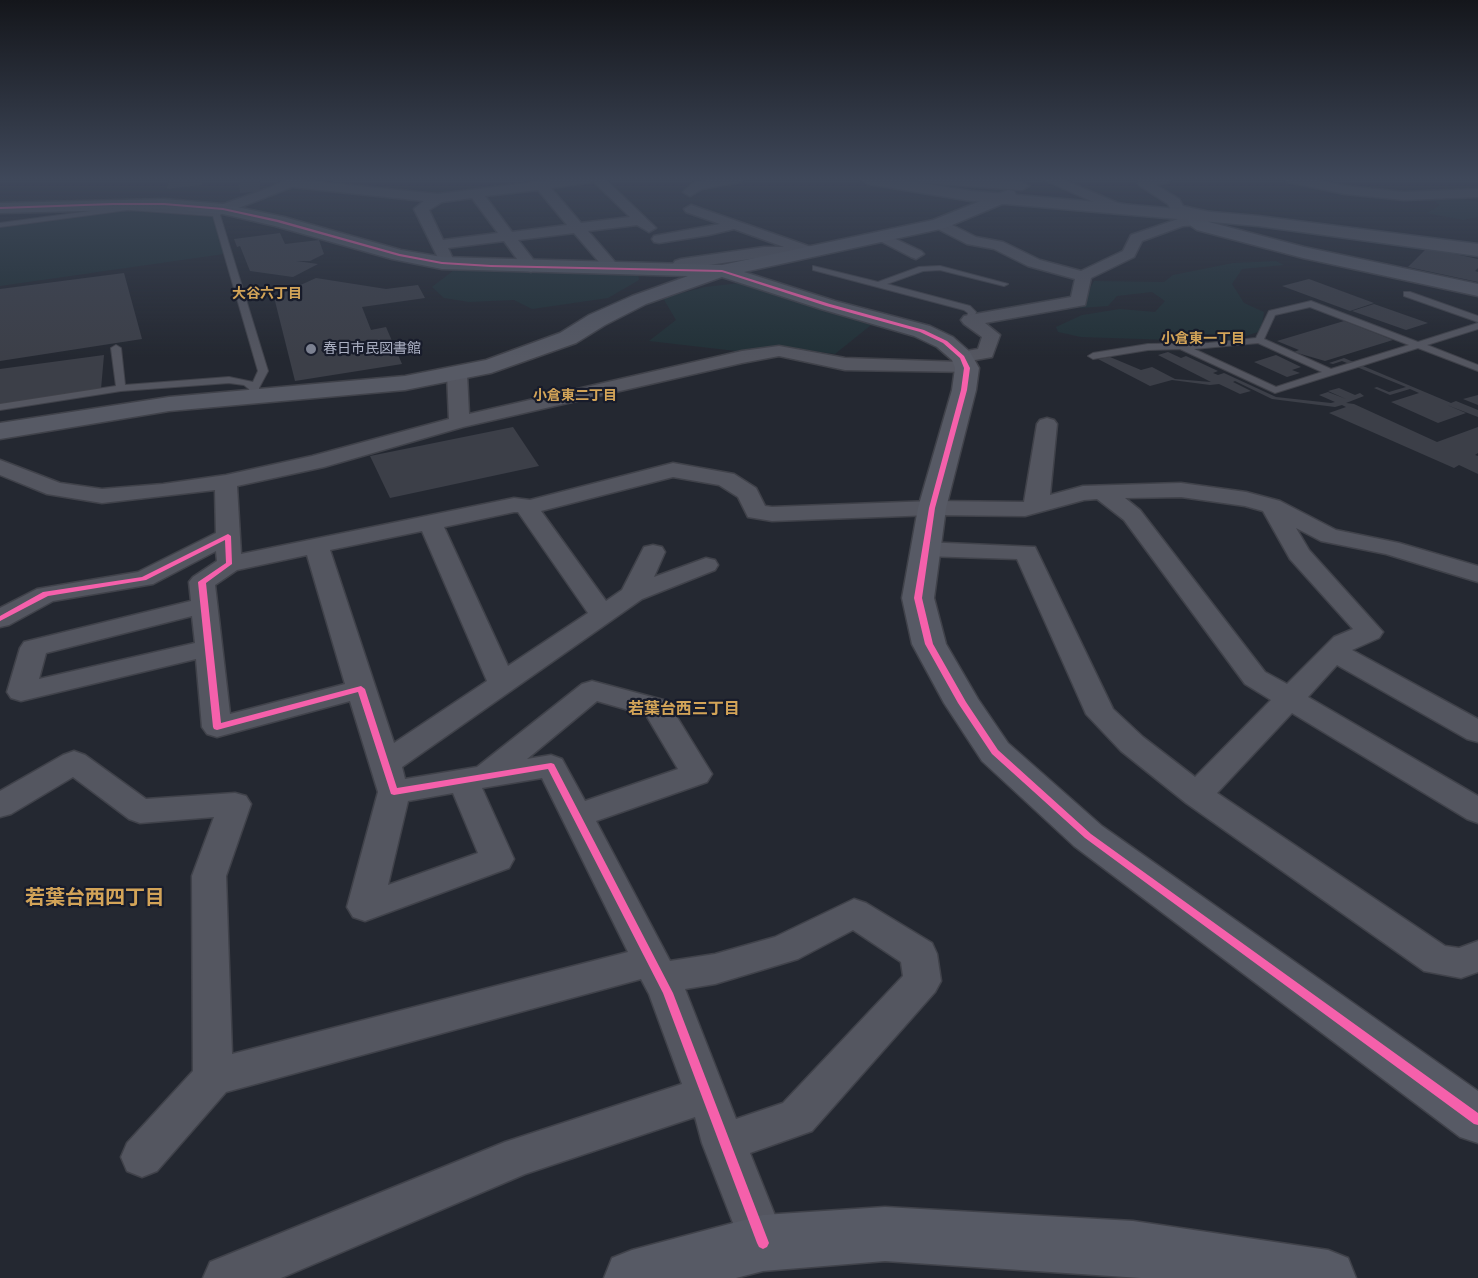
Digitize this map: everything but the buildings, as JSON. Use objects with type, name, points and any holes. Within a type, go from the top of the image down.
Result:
[{"type":"main road","points":[[1394,239],[1478,250]]},
{"type":"main road","points":[[1433,239],[1478,245]]},
{"type":"street","points":[[341,239],[399,255],[440,254],[531,267],[684,266],[722,271],[828,305],[922,331],[945,342],[964,362],[964,390],[932,508],[918,598],[929,644],[962,703],[995,752],[1088,836],[1478,1120]]},
{"type":"street","points":[[433,239],[440,254]]},
{"type":"street","points":[[440,254],[500,239]]},
{"type":"street","points":[[512,239],[531,267]]},
{"type":"street","points":[[588,239],[608,262],[604,267]]},
{"type":"street","points":[[659,239],[684,266]]},
{"type":"street","points":[[768,239],[813,259]]},
{"type":"street","points":[[0,431],[254,392],[405,383],[457,374],[530,354],[568,338],[623,307],[658,292],[722,271],[813,259],[883,239]]},
{"type":"street","points":[[886,239],[916,254]]},
{"type":"street","points":[[967,239],[998,245],[1034,263],[1083,276],[1129,254],[1136,239]]},
{"type":"street","points":[[1252,239],[1478,290]]},
{"type":"street","points":[[684,266],[764,252],[813,259]]},
{"type":"street","points":[[970,320],[1079,301],[1083,276]]},
{"type":"street","points":[[0,467],[55,489],[102,496],[163,491],[226,482],[316,462],[459,422],[778,351],[845,364],[964,362],[986,353],[991,335],[970,320]]},
{"type":"street","points":[[457,374],[459,422]]},
{"type":"street","points":[[1037,505],[1047,424]]},
{"type":"street","points":[[527,508],[673,470],[726,479],[748,493],[756,512],[772,514],[932,508],[1024,510],[1083,493],[1181,490],[1246,499],[1272,506],[1329,536],[1390,548],[1478,574]]},
{"type":"street","points":[[226,482],[228,550],[202,582],[217,727],[362,689]]},
{"type":"street","points":[[1102,492],[1132,515],[1255,678],[1478,811]]},
{"type":"street","points":[[0,619],[46,594],[144,579],[228,550],[316,546],[514,505],[527,508],[603,615]]},
{"type":"street","points":[[1197,795],[1334,652],[1344,643],[1370,632],[1299,554],[1272,506]]},
{"type":"street","points":[[430,522],[502,684]]},
{"type":"street","points":[[316,546],[389,778],[365,907],[497,859],[474,779]]},
{"type":"street","points":[[924,549],[1026,552],[1101,714],[1132,744],[1197,795],[1437,960],[1461,963],[1478,956]]},
{"type":"street","points":[[633,594],[653,552]]},
{"type":"street","points":[[389,778],[502,684],[633,594],[706,565]]},
{"type":"street","points":[[205,605],[34,648],[21,692],[209,648]]},
{"type":"street","points":[[1334,652],[1478,732]]},
{"type":"street","points":[[474,779],[592,690],[657,708],[696,774],[576,816]]},
{"type":"street","points":[[9,793],[74,762],[140,811],[235,804],[209,876],[213,1077]]},
{"type":"street","points":[[389,778],[474,779],[551,766],[668,993],[723,1143],[763,1243]]},
{"type":"street","points":[[142,1157],[213,1077],[655,969],[715,969],[785,949],[854,913],[919,954],[922,981],[797,1117],[723,1143]]},
{"type":"street","points":[[226,1278],[520,1156],[706,1095]]},
{"type":"street","points":[[632,1278],[763,1243],[885,1234],[1121,1248],[1328,1278]]},
{"type":"lane","points":[[227,239],[263,371],[254,392]]},
{"type":"lane","points":[[813,259],[878,285],[967,308],[972,312],[970,320]]},
{"type":"lane","points":[[878,285],[922,269],[940,268],[1004,284]]},
{"type":"lane","points":[[1407,294],[1478,319]]},
{"type":"lane","points":[[1259,340],[1272,313],[1311,304],[1478,368]]},
{"type":"lane","points":[[1181,346],[1275,390],[1478,326]]},
{"type":"lane","points":[[1093,356],[1148,347],[1209,346],[1259,340],[1332,373]]},
{"type":"lane","points":[[116,348],[121,388]]},
{"type":"lane","points":[[0,407],[121,388],[230,380],[247,382],[254,392]]},
{"type":"shaded area","points":[[0,239],[219,239],[224,254],[0,286]]},
{"type":"shaded area","points":[[1276,261],[1284,265],[1242,269],[1232,284],[1244,303],[1264,312],[1261,331],[1237,339],[1202,341],[1081,337],[1058,332],[1056,327],[1082,315],[1120,309],[1155,312],[1165,301],[1152,292],[1117,296],[1108,306],[1080,308],[1094,281],[1164,282],[1173,275],[1233,263]]},
{"type":"shaded area","points":[[454,270],[638,274],[639,280],[608,298],[532,309],[514,300],[469,302],[444,298],[432,287]]},
{"type":"shaded area","points":[[740,283],[871,325],[835,354],[782,347],[745,352],[649,341],[676,320],[663,298],[705,287]]},
{"type":"cycle path","points":[[341,239],[399,255],[442,263],[722,271],[828,305],[922,331],[945,342],[962,357],[967,368],[964,390],[932,508],[918,598],[929,644],[962,703],[995,752],[1088,836],[1478,1120]]},
{"type":"cycle path","points":[[0,619],[46,594],[144,579],[228,536],[229,564],[202,582],[217,727],[361,689],[394,792],[551,766],[668,993],[763,1243]]},
{"type":"place","name":"春日市民図書館","points":[[311,349]]},
{"type":"district","name":"大谷六丁目","points":[[267,294]]},
{"type":"district","name":"小倉東一丁目","points":[[1203,339]]},
{"type":"district","name":"小倉東二丁目","points":[[575,396]]},
{"type":"district","name":"若葉台西三丁目","points":[[684,710]]},
{"type":"district","name":"若葉台西四丁目","points":[[95,899]]}]
